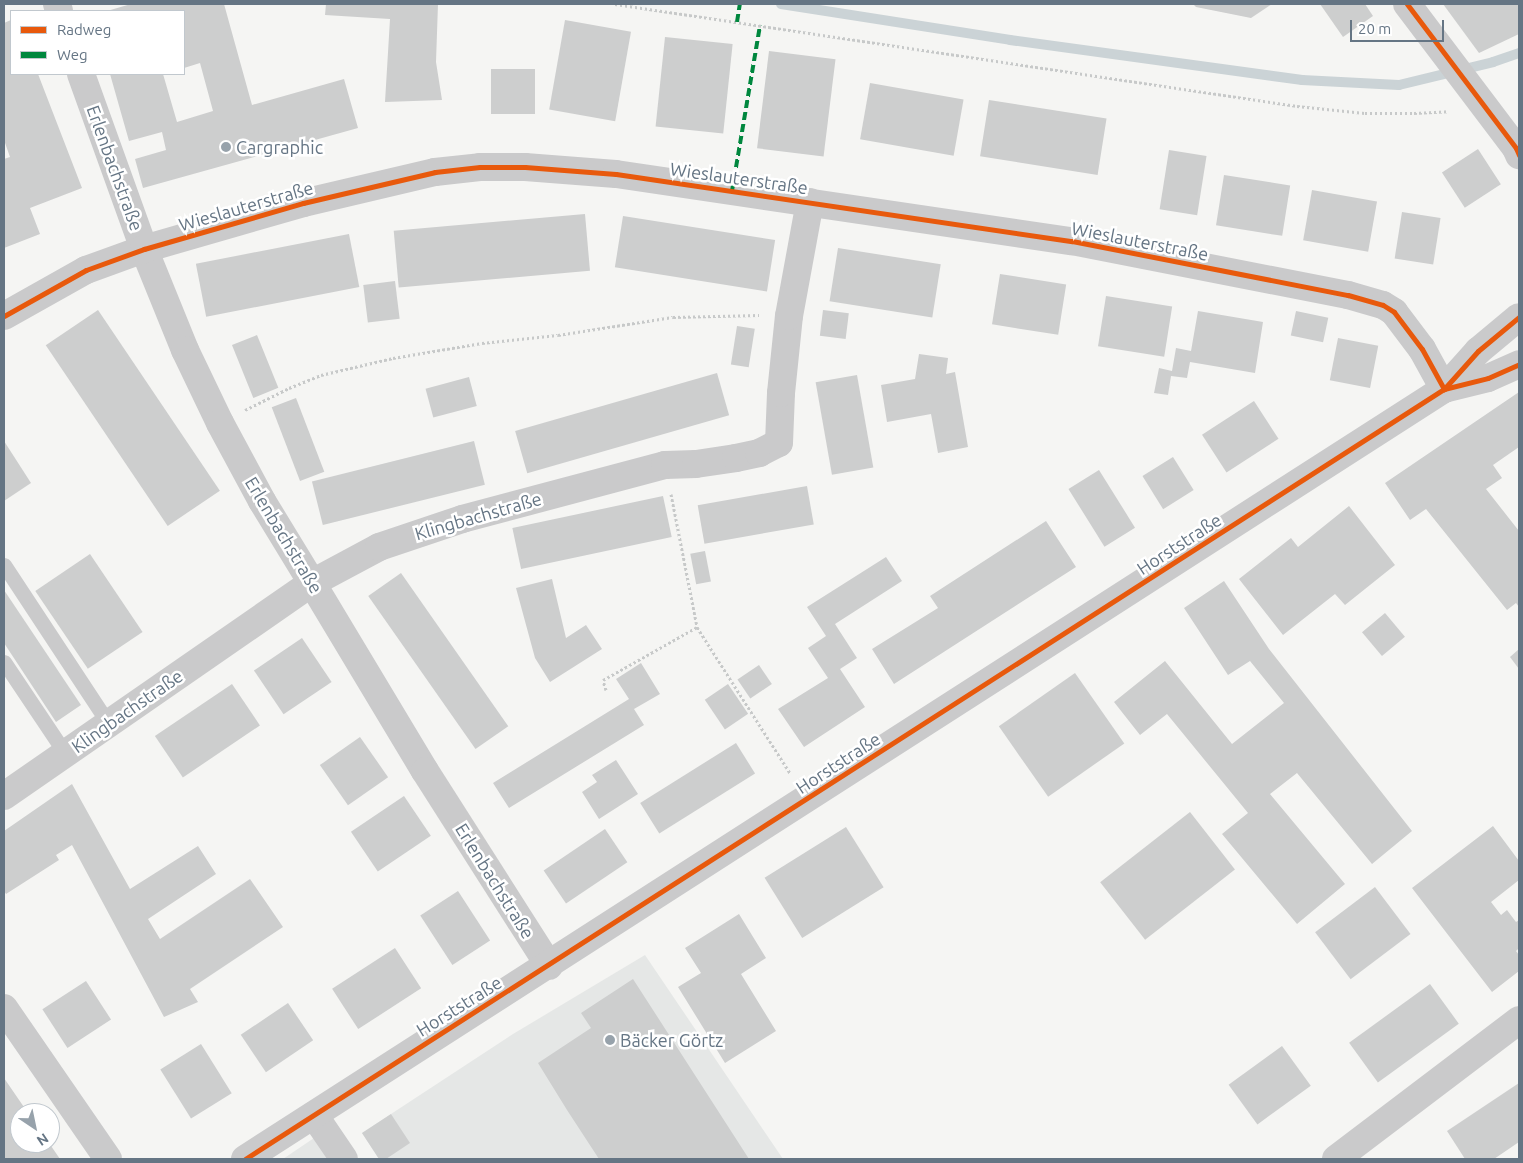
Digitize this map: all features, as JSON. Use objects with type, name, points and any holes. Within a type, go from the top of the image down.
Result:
[{"type":"street","points":[[1407,4],[1518,151]]},
{"type":"street","name":"Erlenbachstraße","points":[[81,75],[144,249],[189,358],[220,423],[262,500],[425,770],[549,966]]},
{"type":"street","name":"Wieslauterstraße","points":[[4,316],[86,270],[144,249],[303,203],[435,172],[480,167],[524,166],[616,174],[1072,241],[1348,295],[1382,305],[1394,312],[1410,330],[1444,389]]},
{"type":"street","name":"Klingbachstraße","points":[[4,796],[312,583],[345,564],[413,534],[665,465],[696,464],[736,458],[759,453],[779,443],[781,393],[789,316],[810,202]]},
{"type":"street","name":"Horststraße","points":[[245,1159],[549,966],[1444,389],[1478,351],[1519,317]]},
{"type":"street","name":"Horststraße","points":[[1444,389],[1488,378],[1519,364]]},
{"type":"street","points":[[4,1008],[108,1159]]},
{"type":"street","points":[[1336,1159],[1519,1020]]},
{"type":"street","points":[[314,1115],[344,1159]]},
{"type":"lane","points":[[4,564],[108,723]]},
{"type":"lane","points":[[4,662],[65,753]]},
{"type":"path","points":[[615,4],[1296,106],[1365,113],[1414,114],[1484,107]]},
{"type":"path","points":[[220,423],[321,374],[393,358],[482,343],[558,335],[674,317],[723,314],[789,316]]},
{"type":"path","points":[[665,465],[697,627],[807,799]]},
{"type":"path","points":[[606,690],[603,680],[697,627]]},
{"type":"shaded area","points":[[645,955],[783,1159],[379,1159],[362,1133],[513,1034]]},
{"type":"shaded area","points":[[314,1138],[328,1159],[283,1159]]},
{"type":"building","points":[[131,4],[224,4],[252,105],[344,79],[358,128],[143,188],[135,159],[166,150],[162,132],[129,141],[110,75],[163,75],[177,122],[213,111],[200,63],[185,68],[185,10],[110,10]]},
{"type":"building","points":[[326,4],[438,4],[436,62],[442,100],[385,102],[390,19],[325,15]]},
{"type":"building","points":[[1193,4],[1272,4],[1251,18],[1196,7]]},
{"type":"building","points":[[1320,4],[1365,4],[1373,16],[1343,37]]},
{"type":"building","points":[[1443,4],[1519,4],[1519,34],[1479,53]]},
{"type":"building","points":[[10,20],[10,75],[38,75],[82,188],[30,208],[40,234],[4,248],[4,159],[10,157],[4,140],[4,23]]},
{"type":"building","points":[[565,20],[631,32],[615,121],[549,110]]},
{"type":"building","points":[[665,37],[733,44],[723,134],[656,127]]},
{"type":"building","points":[[769,51],[836,59],[824,156],[757,148]]},
{"type":"building","points":[[491,69],[535,69],[535,114],[491,114]]},
{"type":"building","points":[[870,83],[964,99],[954,156],[860,139]]},
{"type":"building","points":[[989,100],[1107,119],[1098,175],[980,156]]},
{"type":"building","points":[[1478,149],[1501,184],[1465,208],[1442,172]]},
{"type":"building","points":[[1169,150],[1207,156],[1197,215],[1160,209]]},
{"type":"building","points":[[1224,175],[1290,185],[1282,236],[1216,225]]},
{"type":"building","points":[[1312,190],[1377,201],[1368,252],[1303,240]]},
{"type":"building","points":[[1402,212],[1441,218],[1433,265],[1395,258]]},
{"type":"building","points":[[585,214],[590,271],[399,288],[394,231]]},
{"type":"building","points":[[623,216],[775,240],[767,291],[615,267]]},
{"type":"building","points":[[349,234],[359,287],[206,317],[196,264]]},
{"type":"building","points":[[838,248],[941,264],[932,318],[830,301]]},
{"type":"building","points":[[1000,274],[1066,284],[1058,335],[992,324]]},
{"type":"building","points":[[395,281],[400,319],[368,323],[363,285]]},
{"type":"building","points":[[1106,296],[1172,306],[1164,357],[1098,346]]},
{"type":"building","points":[[98,310],[220,491],[168,526],[46,345]]},
{"type":"building","points":[[823,310],[849,313],[846,339],[820,336]]},
{"type":"building","points":[[1198,311],[1263,322],[1255,373],[1190,362],[1187,378],[1171,376],[1168,395],[1154,393],[1159,368],[1172,371],[1176,348],[1191,351]]},
{"type":"building","points":[[1296,311],[1328,318],[1323,342],[1291,335]]},
{"type":"building","points":[[737,326],[755,329],[749,367],[731,365]]},
{"type":"building","points":[[257,335],[278,388],[253,398],[232,345]]},
{"type":"building","points":[[1338,338],[1378,346],[1370,388],[1330,380]]},
{"type":"building","points":[[919,354],[948,358],[946,374],[955,372],[968,447],[938,453],[931,414],[887,422],[881,385],[915,379]]},
{"type":"building","points":[[717,373],[729,415],[527,473],[515,431]]},
{"type":"building","points":[[857,375],[873,468],[832,475],[816,382]]},
{"type":"building","points":[[469,377],[477,406],[433,418],[426,389]]},
{"type":"building","points":[[1519,392],[1519,447],[1493,465],[1502,478],[1486,489],[1519,531],[1519,607],[1516,603],[1507,610],[1426,509],[1410,520],[1385,483]]},
{"type":"building","points":[[296,398],[324,472],[300,481],[272,407]]},
{"type":"building","points":[[1254,401],[1279,439],[1227,473],[1202,435]]},
{"type":"building","points":[[4,441],[31,483],[4,501]]},
{"type":"building","points":[[474,441],[485,485],[323,525],[312,481]]},
{"type":"building","points":[[1173,457],[1194,490],[1163,509],[1142,476]]},
{"type":"building","points":[[1099,470],[1135,528],[1105,547],[1068,489]]},
{"type":"building","points":[[807,486],[814,524],[704,544],[698,505]]},
{"type":"building","points":[[663,496],[672,537],[521,569],[512,528]]},
{"type":"building","points":[[1349,506],[1395,565],[1345,605],[1335,594],[1283,635],[1239,579],[1291,538],[1298,547]]},
{"type":"building","points":[[1046,521],[1076,567],[894,684],[872,649],[938,608],[930,596]]},
{"type":"building","points":[[705,551],[711,581],[696,584],[690,554]]},
{"type":"building","points":[[90,554],[143,632],[88,669],[35,591]]},
{"type":"building","points":[[886,557],[902,581],[835,624],[857,658],[840,669],[865,707],[804,747],[778,709],[828,678],[808,648],[826,636],[807,607]]},
{"type":"building","points":[[401,573],[508,726],[475,749],[368,596]]},
{"type":"building","points":[[552,579],[566,638],[586,625],[602,649],[550,682],[535,658],[516,588]]},
{"type":"building","points":[[1224,581],[1269,649],[1412,831],[1372,864],[1297,773],[1270,794],[1345,884],[1297,924],[1222,834],[1248,813],[1167,714],[1140,735],[1114,702],[1165,661],[1232,744],[1284,703],[1250,661],[1228,675],[1184,608]]},
{"type":"building","points":[[4,590],[81,705],[56,722],[4,643]]},
{"type":"building","points":[[1385,613],[1405,637],[1382,656],[1362,632]]},
{"type":"building","points":[[302,638],[332,682],[284,714],[254,670]]},
{"type":"building","points":[[1519,649],[1519,669],[1510,657]]},
{"type":"building","points":[[641,663],[660,694],[634,709],[644,725],[509,808],[493,783],[629,699],[616,679]]},
{"type":"building","points":[[759,665],[772,684],[750,699],[737,680]]},
{"type":"building","points":[[1075,673],[1124,743],[1048,797],[999,726]]},
{"type":"building","points":[[232,684],[260,725],[183,777],[155,736]]},
{"type":"building","points":[[728,684],[748,714],[725,730],[705,700]]},
{"type":"building","points":[[360,737],[388,777],[348,805],[320,765]]},
{"type":"building","points":[[736,743],[755,774],[659,833],[640,803]]},
{"type":"building","points":[[616,760],[638,794],[599,819],[582,792],[597,782],[592,775]]},
{"type":"building","points":[[72,784],[130,889],[198,846],[216,874],[148,919],[160,939],[250,879],[283,927],[190,989],[198,1002],[164,1017],[72,845],[56,855],[59,860],[6,894],[4,891],[4,831]]},
{"type":"building","points":[[404,796],[431,836],[378,872],[351,832]]},
{"type":"building","points":[[1190,812],[1235,870],[1145,940],[1100,882]]},
{"type":"building","points":[[1493,826],[1519,861],[1519,880],[1491,902],[1501,915],[1507,910],[1516,922],[1519,920],[1519,948],[1516,951],[1519,955],[1519,971],[1492,992],[1412,888]]},
{"type":"building","points":[[846,827],[884,887],[802,938],[765,878]]},
{"type":"building","points":[[605,829],[627,862],[566,904],[544,870]]},
{"type":"building","points":[[1375,887],[1411,934],[1351,979],[1315,932]]},
{"type":"building","points":[[458,891],[490,940],[452,965],[420,916]]},
{"type":"building","points":[[739,914],[766,958],[741,974],[776,1031],[725,1063],[678,987],[701,973],[685,948]]},
{"type":"building","points":[[395,948],[421,988],[358,1029],[332,989]]},
{"type":"building","points":[[633,979],[749,1159],[599,1159],[567,1110],[538,1063],[591,1028],[581,1013]]},
{"type":"building","points":[[86,981],[111,1020],[67,1048],[42,1009]]},
{"type":"building","points":[[1430,984],[1459,1024],[1378,1082],[1349,1043]]},
{"type":"building","points":[[288,1003],[313,1040],[266,1072],[241,1035]]},
{"type":"building","points":[[201,1044],[232,1093],[191,1119],[160,1069]]},
{"type":"building","points":[[1282,1046],[1311,1086],[1257,1124],[1229,1085]]},
{"type":"building","points":[[4,1078],[21,1103],[10,1103],[10,1153],[56,1153],[60,1159],[4,1159]]},
{"type":"building","points":[[1519,1083],[1519,1142],[1494,1159],[1465,1159],[1447,1131]]},
{"type":"building","points":[[391,1114],[410,1143],[386,1159],[379,1159],[362,1133]]},
{"type":"waterway","points":[[781,4],[1010,40],[1302,80],[1399,85],[1493,62],[1519,53]]},
{"type":"marked path","points":[[737,22],[740,4]]},
{"type":"marked path","points":[[732,191],[760,25]]},
{"type":"cycle path","points":[[1407,4],[1516,148],[1519,155]]},
{"type":"cycle path","points":[[4,316],[86,270],[144,249],[303,203],[435,172],[480,167],[525,167],[616,174],[1072,241],[1348,295],[1383,305],[1394,312],[1422,349],[1444,389]]},
{"type":"cycle path","points":[[245,1159],[1444,389],[1478,351],[1519,317]]},
{"type":"cycle path","points":[[1444,389],[1488,378],[1519,364]]},
{"type":"place","name":"Cargraphic","points":[[226,147]]},
{"type":"place","name":"Bäcker Görtz","points":[[610,1040]]}]
